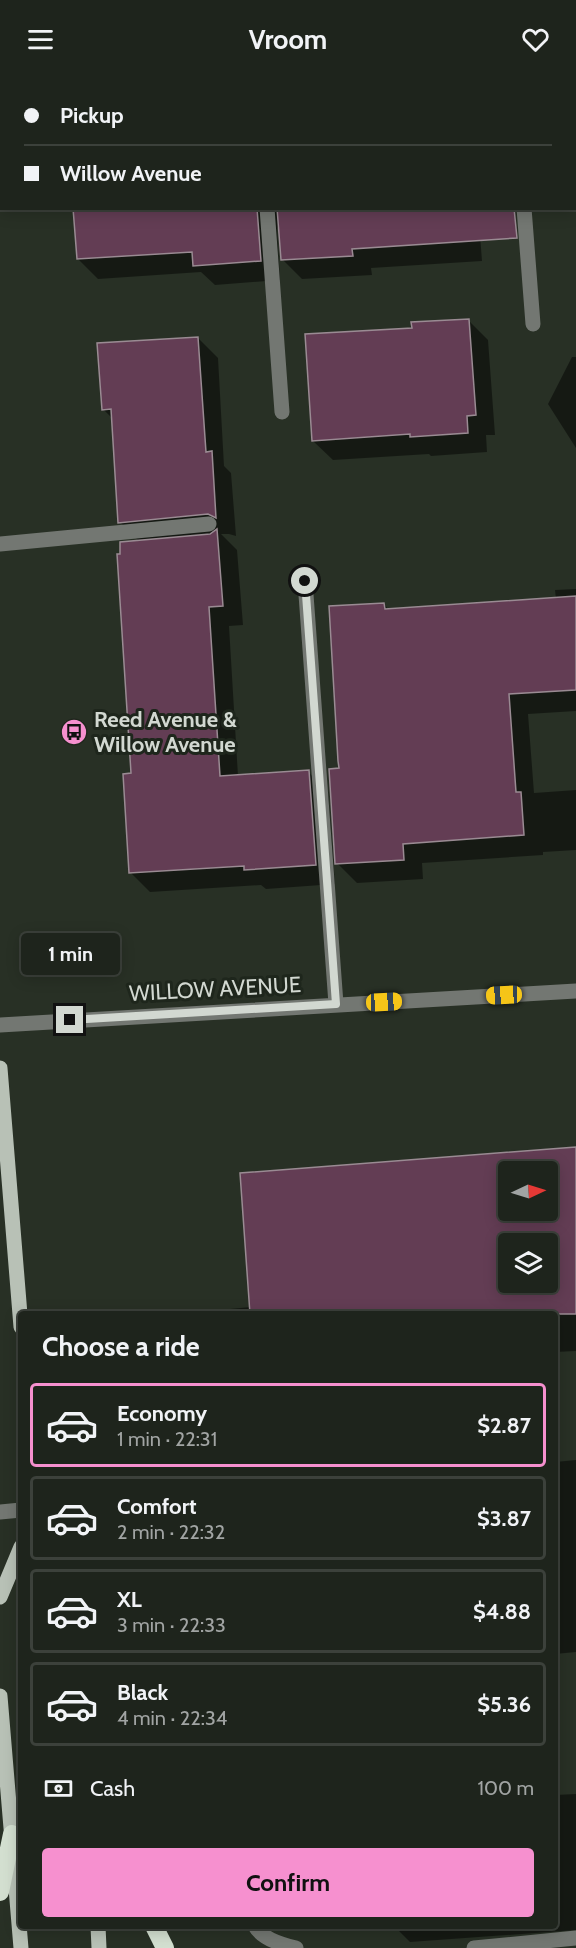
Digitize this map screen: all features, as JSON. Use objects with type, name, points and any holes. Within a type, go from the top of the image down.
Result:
[{"type":"highway","points":[[0,1892],[12,1834]]},
{"type":"highway","points":[[156,1929],[165,1948]]},
{"type":"main road","points":[[0,1068],[20,1311]]},
{"type":"main road","points":[[0,1597],[18,1554]]},
{"type":"main road","points":[[0,1696],[18,1910]]},
{"type":"main road","points":[[20,1929],[21,1948]]},
{"type":"main road","points":[[98,1929],[99,1948]]},
{"type":"street","points":[[267,210],[282,412]]},
{"type":"street","points":[[525,210],[532,324]]},
{"type":"street","points":[[0,544],[209,524]]},
{"type":"street","points":[[305,581],[336,1004]]},
{"type":"street","name":"WILLOW AVENUE","points":[[0,1025],[576,991]]},
{"type":"street","points":[[0,1512],[18,1510]]},
{"type":"street","points":[[256,1929],[284,1946],[296,1948]]},
{"type":"street","points":[[474,1948],[576,1938]]},
{"type":"building","points":[[73,210],[257,210],[261,261],[193,266],[192,252],[77,259]]},
{"type":"building","points":[[277,210],[514,210],[517,238],[352,249],[353,256],[281,260]]},
{"type":"building","points":[[469,319],[476,415],[467,416],[468,433],[410,437],[410,434],[312,441],[305,334],[412,328],[411,322]]},
{"type":"building","points":[[198,337],[206,452],[212,451],[216,518],[208,514],[118,523],[111,409],[102,410],[97,343]]},
{"type":"building","points":[[217,529],[223,606],[209,607],[220,776],[309,770],[316,865],[244,870],[244,866],[129,873],[123,774],[131,773],[117,554],[120,554],[120,542],[210,534]]},
{"type":"building","points":[[576,596],[576,690],[509,694],[516,792],[521,792],[524,835],[403,844],[404,860],[335,864],[329,769],[339,768],[329,606],[384,603],[385,609]]},
{"type":"building","points":[[576,1147],[576,1314],[558,1314],[558,1311],[250,1311],[240,1173]]},
{"type":"place","name":"Reed Avenue & Willow Avenue","points":[[74,732]]},
{"type":"route","points":[[70,1020],[336,1004],[305,581]]}]
